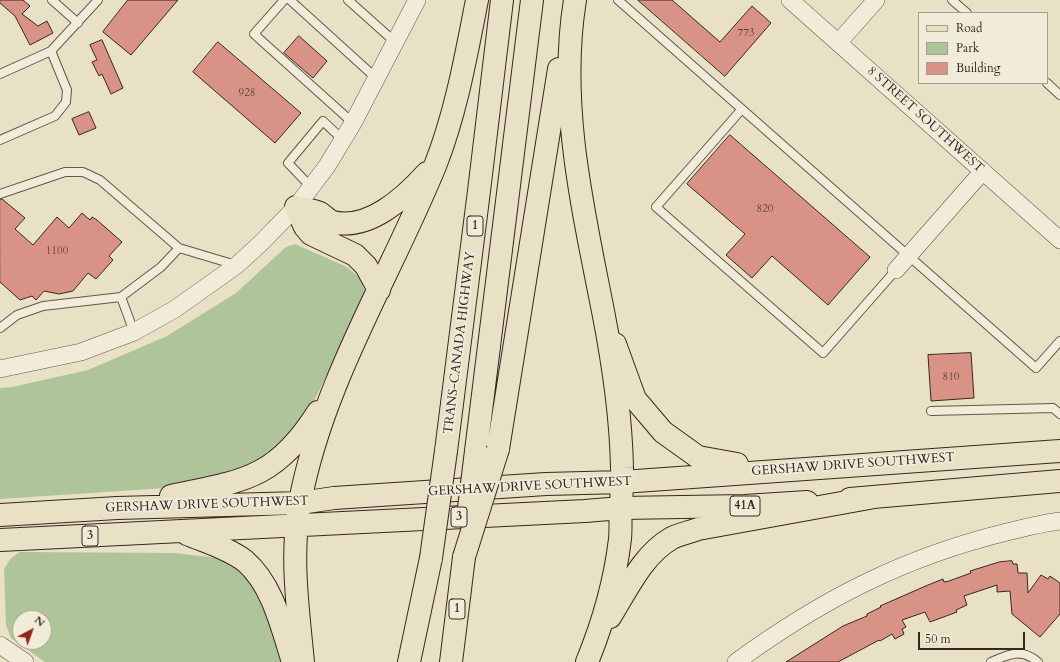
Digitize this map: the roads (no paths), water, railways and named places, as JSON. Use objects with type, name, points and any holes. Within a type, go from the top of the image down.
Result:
[{"type":"main road","points":[[303,662],[295,578],[299,513],[313,449],[338,381],[436,164],[454,108],[477,0]]},
{"type":"main road","name":"TRANS-CANADA HIGHWAY","points":[[418,662],[446,451],[502,0]]},
{"type":"main road","name":"1","points":[[451,662],[532,0]]},
{"type":"main road","points":[[464,557],[498,449],[563,46],[571,22],[575,0]]},
{"type":"main road","points":[[571,22],[570,97],[575,154],[583,210],[604,313],[617,399],[621,443],[622,482],[618,554],[599,633],[587,662]]},
{"type":"main road","points":[[296,207],[319,213],[331,222],[345,223],[363,220],[395,204],[436,164]]},
{"type":"main road","points":[[296,207],[305,227],[311,234],[355,255],[366,266],[379,290]]},
{"type":"main road","points":[[604,313],[635,399],[654,424],[688,451],[698,457],[713,461],[739,464],[843,465]]},
{"type":"main road","points":[[117,508],[224,485],[246,479],[270,467],[280,459],[306,431],[338,381]]},
{"type":"main road","name":"GERSHAW DRIVE SOUTHWEST","points":[[0,540],[180,532],[299,513],[334,498],[539,484],[622,482],[843,465],[1060,451]]},
{"type":"main road","name":"GERSHAW DRIVE SOUTHWEST","points":[[0,515],[117,508],[299,513],[585,511],[621,508],[745,506],[869,498],[1060,481]]},
{"type":"main road","points":[[599,633],[637,572],[654,552],[672,538],[698,528],[869,498]]},
{"type":"main road","points":[[180,532],[222,548],[245,561],[257,575],[267,591],[275,609],[293,662]]},
{"type":"main road","points":[[409,662],[431,558]]},
{"type":"street","points":[[0,369],[81,352],[134,332],[175,309],[237,265],[296,207],[327,166],[353,123],[417,0]]},
{"type":"street","name":"8 STREET SOUTHWEST","points":[[790,0],[1060,240]]},
{"type":"street","points":[[838,43],[876,0]]},
{"type":"street","points":[[896,270],[983,171]]},
{"type":"street","points":[[736,662],[800,618],[889,571],[941,550],[1057,525]]},
{"type":"street","points":[[0,645],[25,662]]},
{"type":"lane","points":[[52,0],[78,23]]},
{"type":"lane","points":[[0,74],[51,51],[98,0]]},
{"type":"lane","points":[[284,0],[254,34],[353,123]]},
{"type":"lane","points":[[290,0],[376,78]]},
{"type":"lane","points":[[348,0],[396,42]]},
{"type":"lane","points":[[618,0],[1036,368],[1060,341]]},
{"type":"lane","points":[[952,0],[966,12]]},
{"type":"lane","points":[[0,140],[55,116],[66,102],[67,90],[51,51]]},
{"type":"lane","points":[[1047,84],[1060,95]]},
{"type":"lane","points":[[742,109],[656,207],[823,353],[896,270]]},
{"type":"lane","points":[[311,187],[288,163],[323,121],[343,140]]},
{"type":"lane","points":[[0,194],[65,172],[83,172],[100,180],[179,248],[237,265]]},
{"type":"lane","points":[[0,328],[17,315],[43,306],[121,297],[161,267],[179,248]]},
{"type":"lane","points":[[121,297],[134,332]]},
{"type":"lane","points":[[931,411],[1052,408],[1060,414]]},
{"type":"lane","points":[[991,662],[1012,653],[1032,657],[1038,662]]}]
